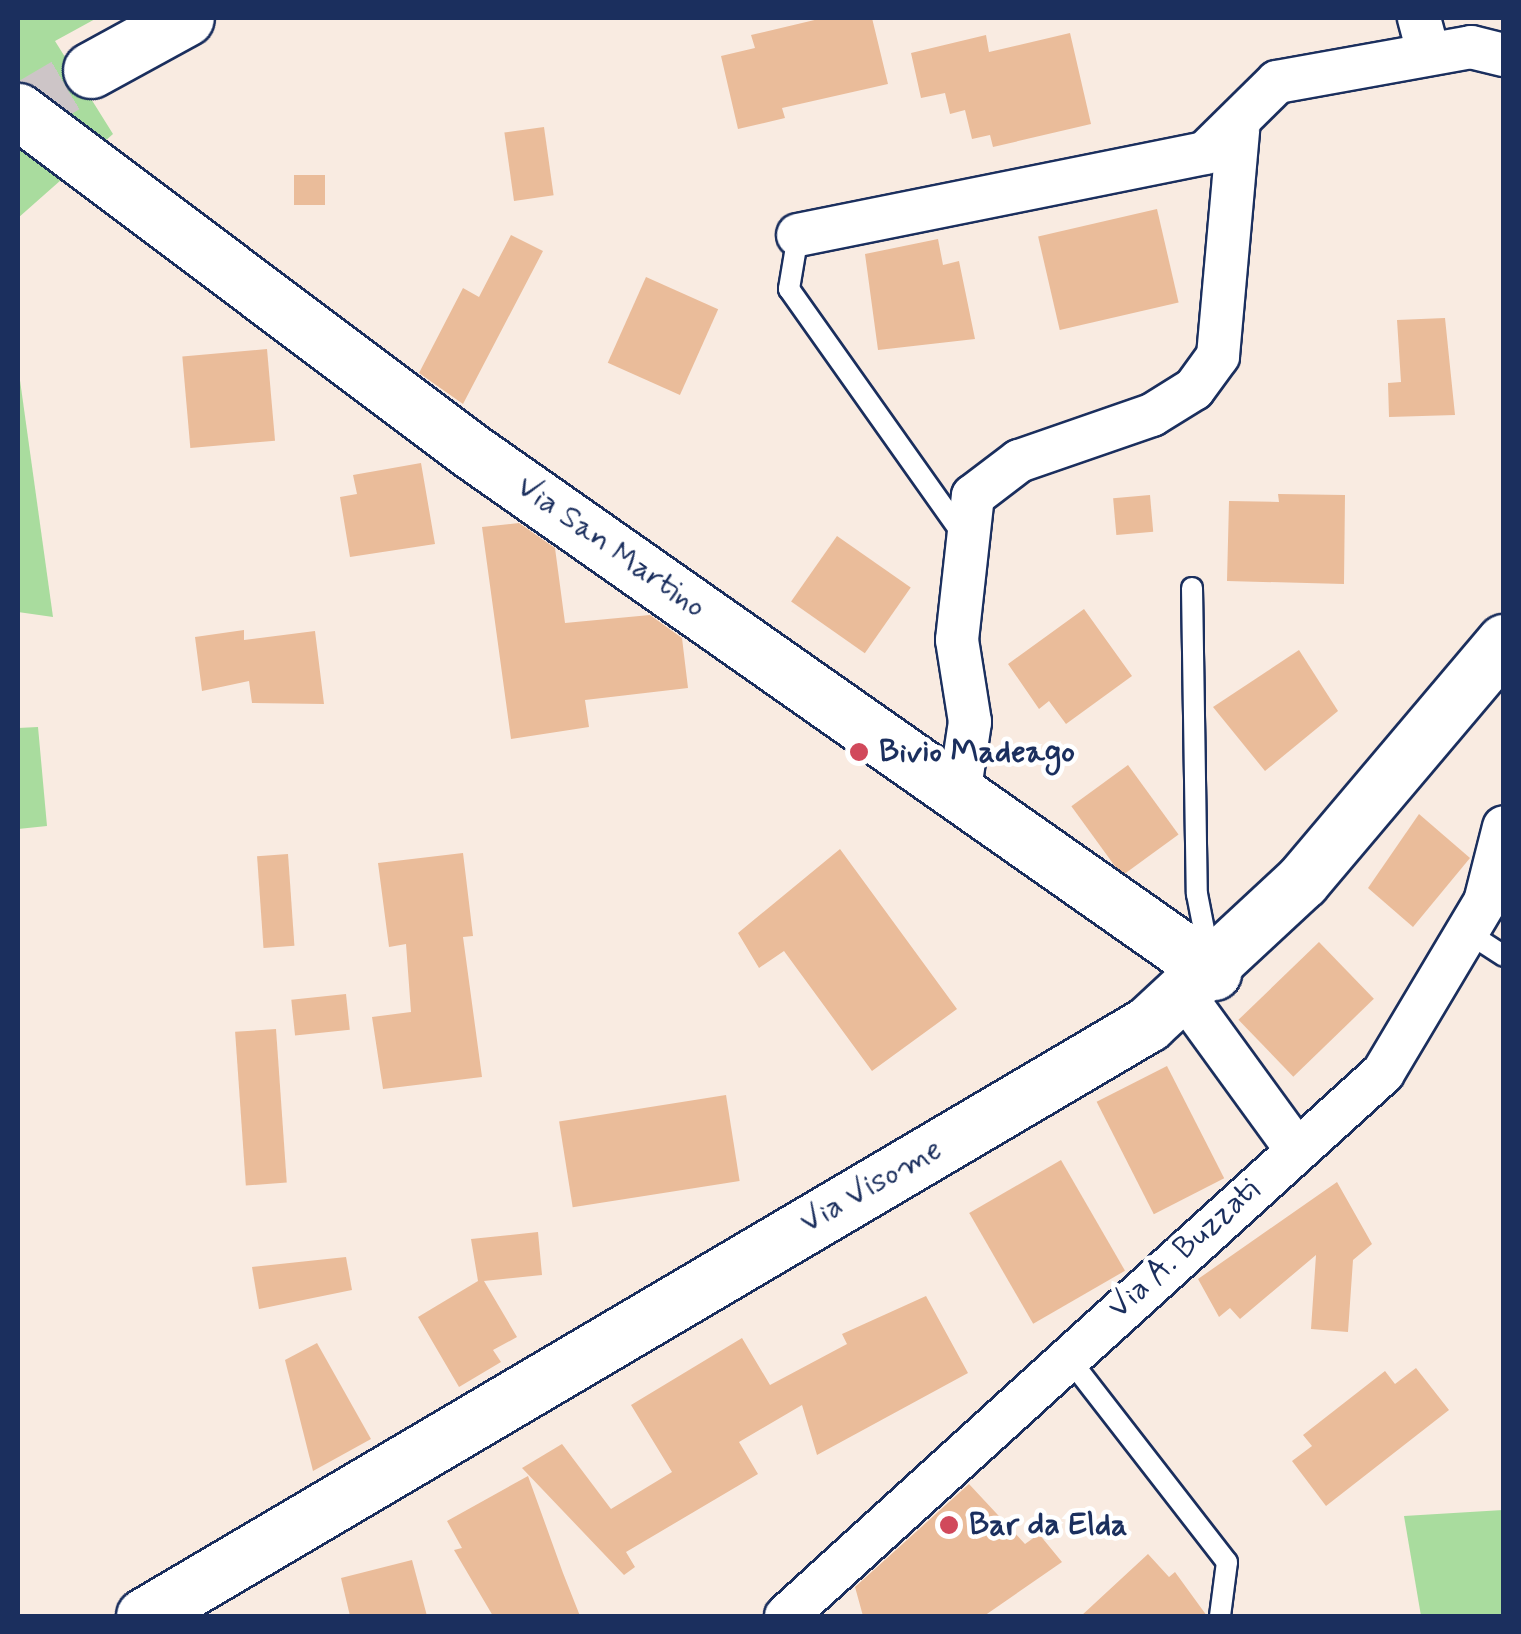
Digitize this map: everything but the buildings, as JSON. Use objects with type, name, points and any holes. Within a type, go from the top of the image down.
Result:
[{"type":"street","points":[[90,70],[186,18]]},
{"type":"street","points":[[798,235],[1205,154],[1238,131],[1277,82],[1424,35],[1504,55]]},
{"type":"street","name":"Via San Martino","points":[[18,111],[471,451],[960,788],[1198,984]]},
{"type":"street","points":[[960,788],[970,722],[957,640],[974,496],[1019,461],[1152,415],[1194,389],[1218,356],[1238,131]]},
{"type":"street","name":"Via Visome","points":[[144,1616],[1198,984],[1302,881],[1504,642]]},
{"type":"street","name":"Via A. Buzzati","points":[[786,1616],[1067,1356],[1383,1074],[1485,902],[1504,827]]},
{"type":"street","points":[[1198,984],[1296,1149]]},
{"type":"lane","points":[[798,235],[789,289],[966,540]]},
{"type":"lane","points":[[1192,588],[1198,984]]},
{"type":"lane","points":[[1466,932],[1504,956]]},
{"type":"lane","points":[[1067,1356],[1227,1562],[1220,1616]]},
{"type":"green space","points":[[18,18],[97,18],[55,41],[113,134],[18,218]]},
{"type":"green space","points":[[18,366],[53,617],[18,612]]},
{"type":"green space","points":[[38,727],[47,826],[18,829],[18,728]]},
{"type":"green space","points":[[1503,1510],[1503,1616],[1421,1616],[1404,1516]]},
{"type":"tunnel","points":[[18,113],[91,70]]},
{"type":"place","name":"Bivio Madeago","points":[[859,752]]},
{"type":"place","name":"Bar da Elda","points":[[949,1525]]}]
